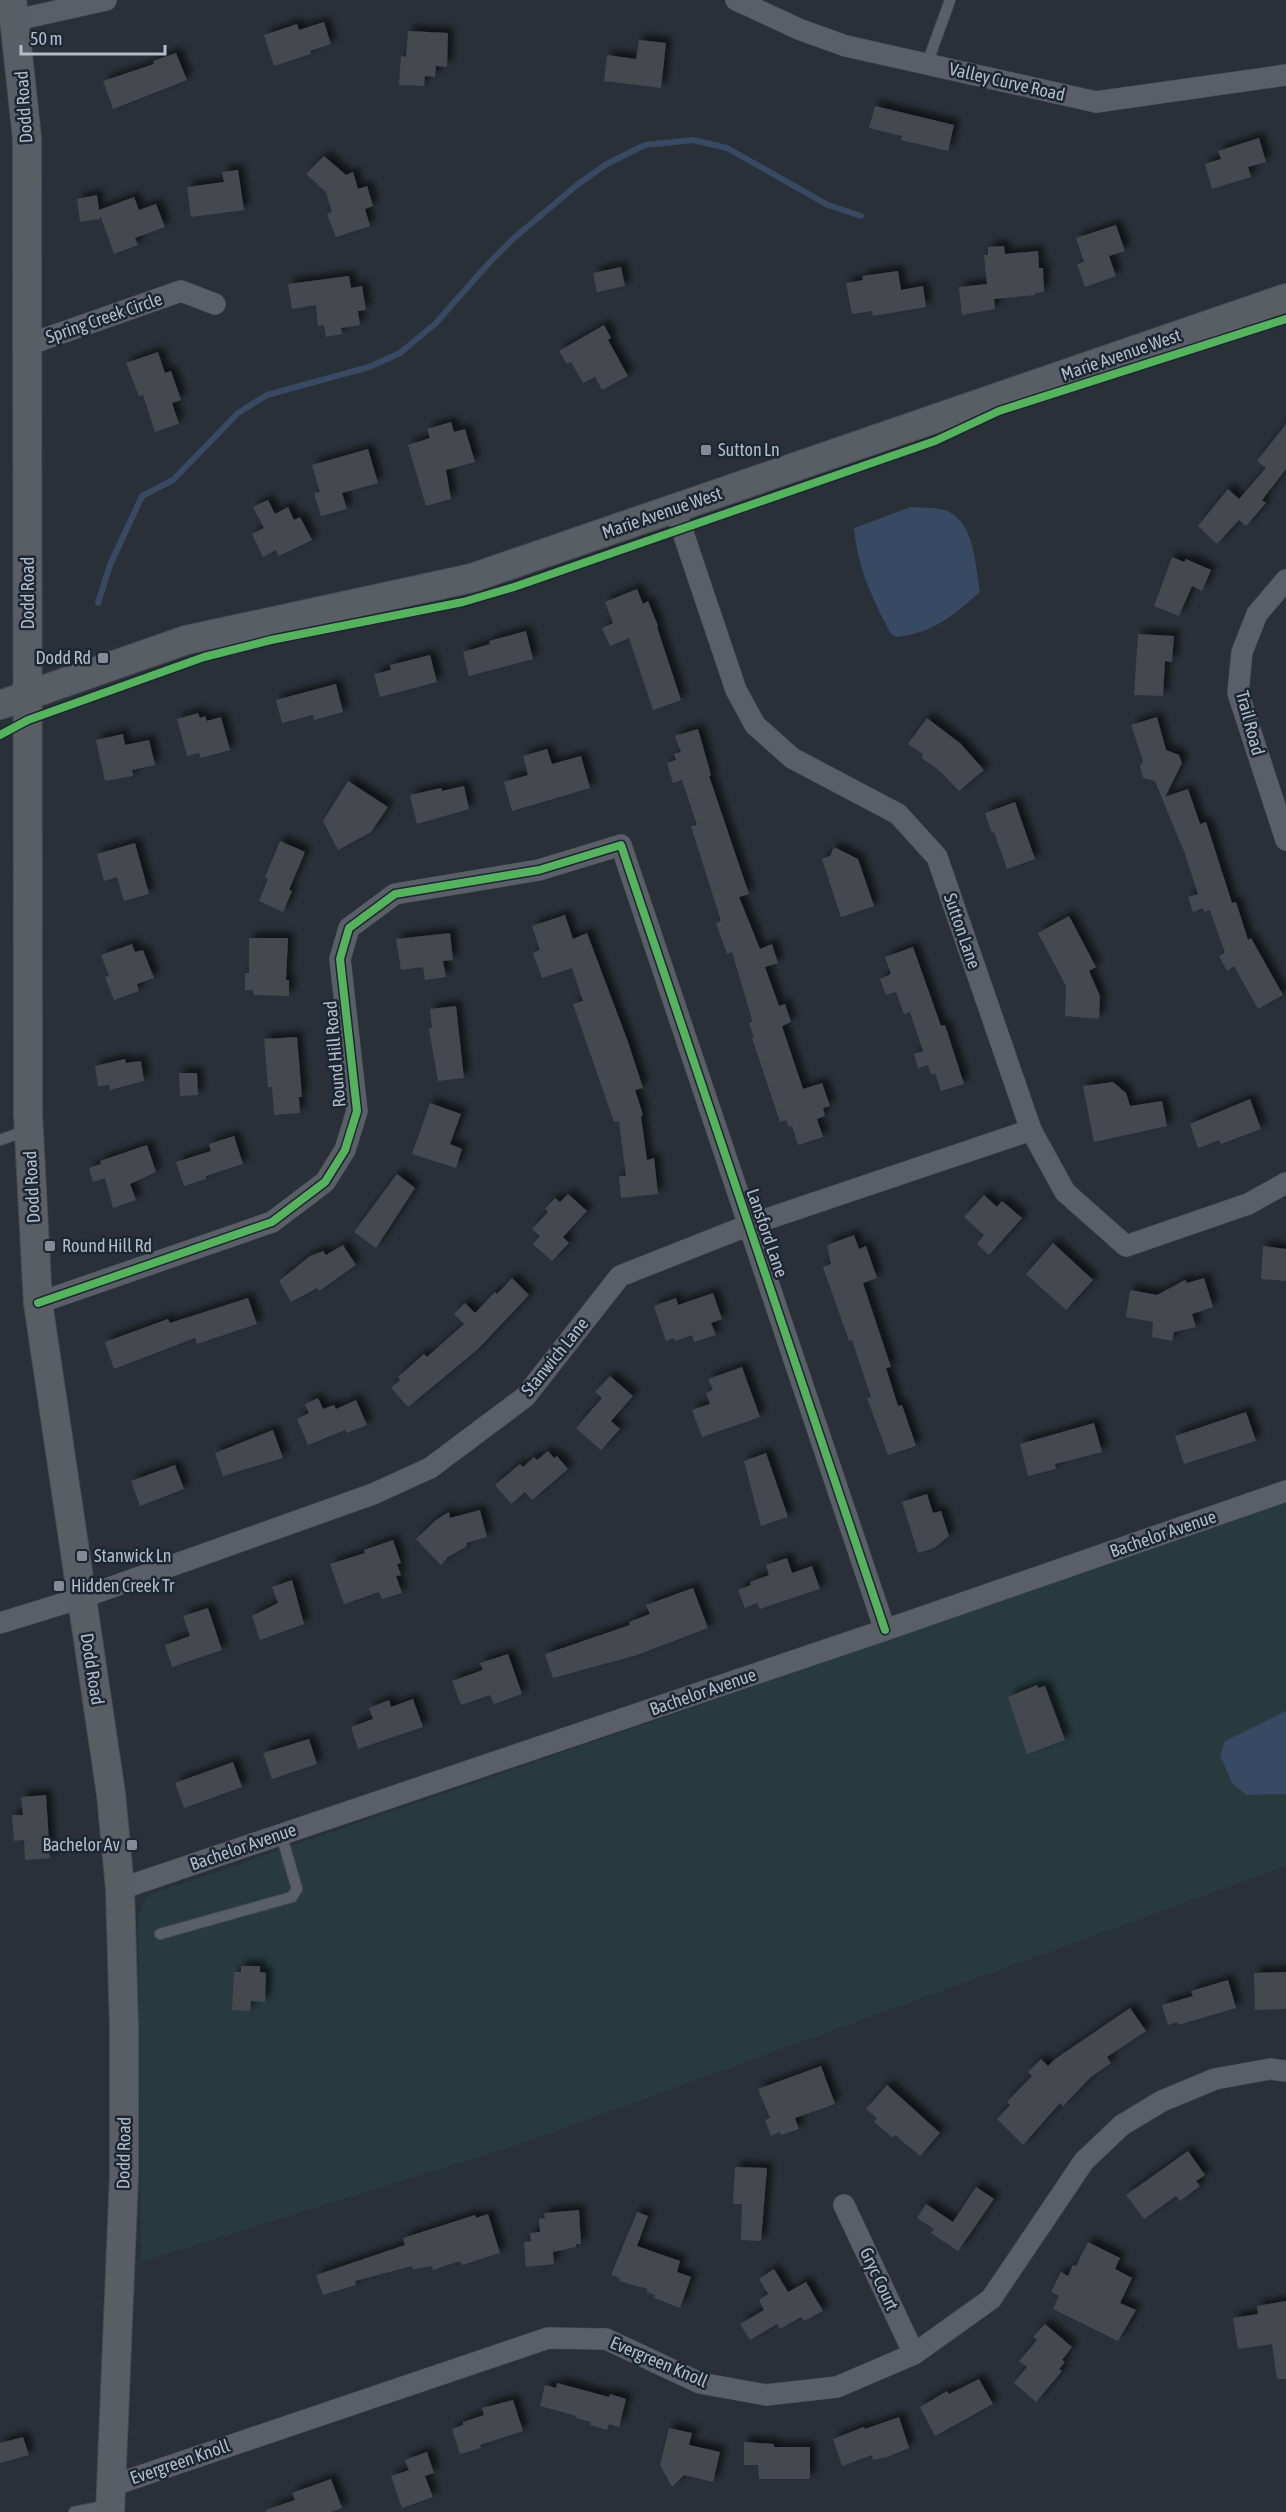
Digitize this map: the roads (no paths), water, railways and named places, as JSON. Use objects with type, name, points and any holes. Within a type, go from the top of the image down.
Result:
[{"type":"main road","name":"Dodd Road","points":[[14,10],[10,68],[27,138],[28,1130],[38,1303],[111,1794],[120,1889],[124,2026],[124,2176],[111,2501]]},
{"type":"main road","name":"Marie Avenue West","points":[[0,705],[186,640],[472,578],[1286,298]]},
{"type":"street","points":[[14,10],[106,0]]},
{"type":"street","name":"Valley Curve Road","points":[[740,1],[801,30],[846,46],[1096,102],[1286,75]]},
{"type":"street","name":"Spring Creek Circle","points":[[27,345],[181,291],[215,304]]},
{"type":"street","name":"Sutton Lane","points":[[675,509],[736,690],[755,725],[792,758],[898,814],[937,857],[1031,1130],[1065,1192],[1126,1246],[1248,1204],[1286,1183]]},
{"type":"street","name":"Trail Road","points":[[1286,580],[1257,614],[1242,652],[1238,693],[1286,840]]},
{"type":"street","name":"Lansford Lane","points":[[621,845],[885,1630]]},
{"type":"street","name":"Round Hill Road","points":[[38,1303],[272,1221],[325,1182],[345,1150],[357,1111],[340,959],[349,928],[395,894],[539,870],[621,845]]},
{"type":"street","name":"Stanwich Lane","points":[[0,1623],[81,1598],[373,1494],[430,1468],[525,1398],[620,1276],[749,1225],[1031,1130]]},
{"type":"street","name":"Bachelor Avenue","points":[[120,1889],[885,1630],[1286,1491]]},
{"type":"street","name":"Evergreen Knoll","points":[[111,2501],[548,2338],[606,2339],[700,2383],[766,2395],[837,2386],[914,2354],[991,2299],[1084,2161],[1122,2125],[1162,2101],[1215,2079],[1270,2070],[1286,2071]]},
{"type":"street","name":"Gryc Court","points":[[844,2205],[914,2354]]},
{"type":"lane","points":[[927,64],[950,0]]},
{"type":"lane","points":[[0,1140],[28,1130]]},
{"type":"lane","points":[[160,1934],[292,1897],[297,1889],[281,1834]]},
{"type":"lane","points":[[74,2512],[111,2501]]},
{"type":"water","points":[[911,507],[944,510],[954,515],[962,523],[972,545],[980,592],[942,622],[921,632],[897,637],[891,634],[867,583],[859,557],[854,528]]},
{"type":"water","points":[[1286,1711],[1286,1794],[1246,1795],[1232,1783],[1220,1755],[1225,1741]]},
{"type":"waterway","points":[[98,603],[110,565],[142,496],[173,480],[238,413],[267,395],[369,367],[400,353],[435,324],[514,238],[577,185],[605,165],[645,145],[693,140],[727,148],[828,205],[861,216]]},
{"type":"place","name":"Sutton Ln","points":[[706,450]]},
{"type":"place","name":"Dodd Rd","points":[[103,658]]},
{"type":"place","name":"Round Hill Rd","points":[[50,1246]]},
{"type":"place","name":"Stanwick Ln","points":[[82,1556]]},
{"type":"place","name":"Hidden Creek Tr","points":[[59,1586]]},
{"type":"place","name":"Bachelor Av","points":[[132,1845]]}]
